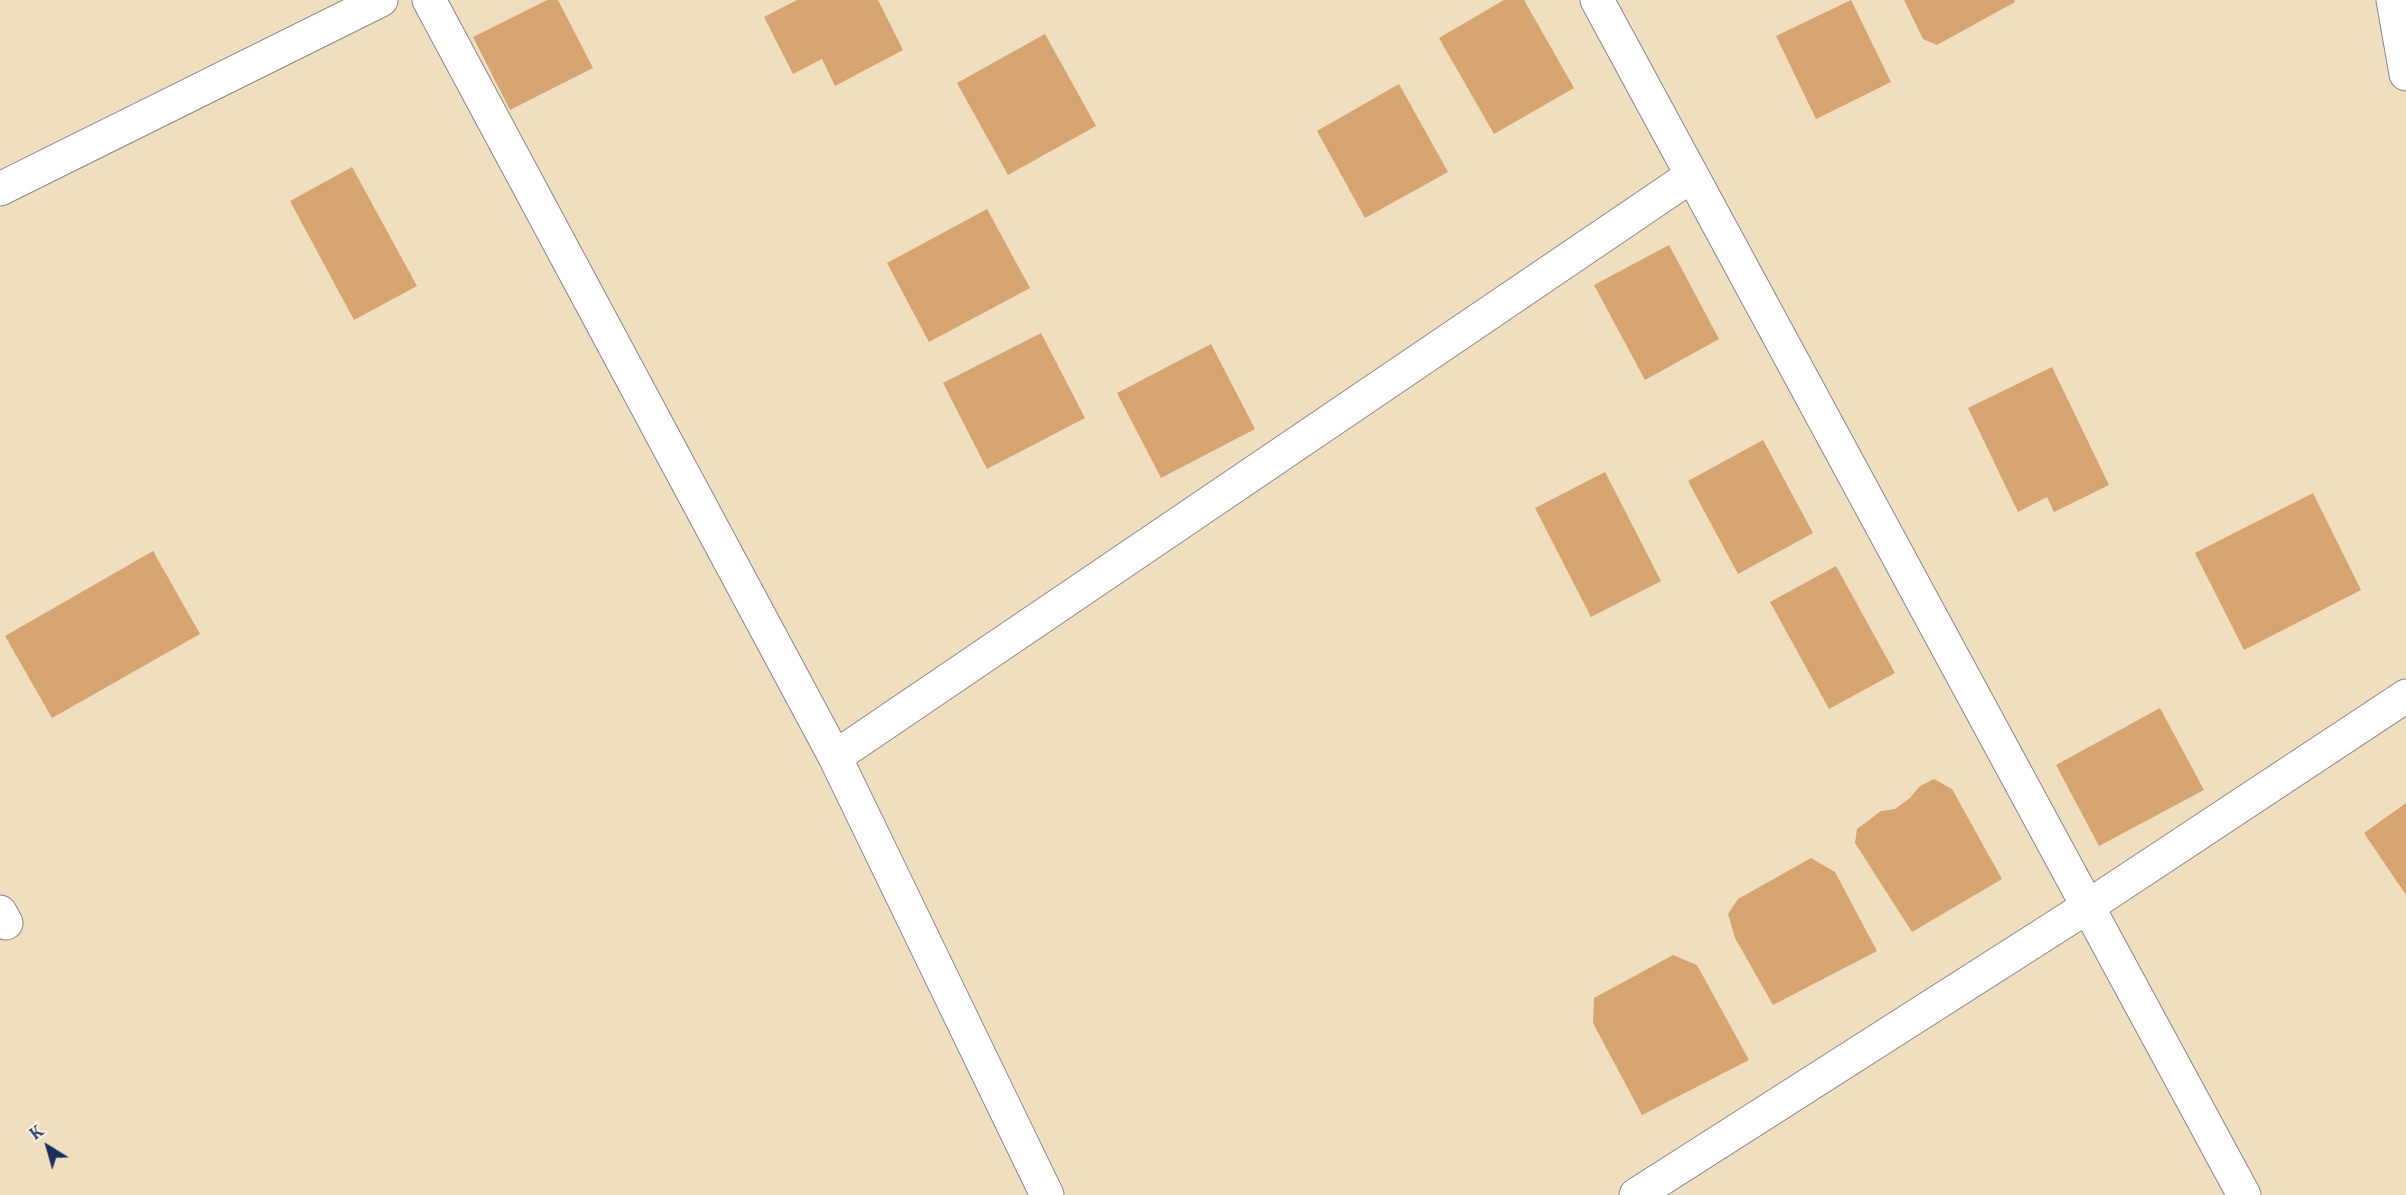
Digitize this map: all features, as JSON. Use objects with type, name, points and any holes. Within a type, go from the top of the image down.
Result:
[{"type":"street","points":[[0,189],[381,0]]},
{"type":"street","points":[[429,0],[835,757],[1047,1195]]},
{"type":"street","points":[[1597,0],[2244,1195]]},
{"type":"street","points":[[2393,0],[2406,74]]},
{"type":"street","points":[[835,757],[1691,176]]},
{"type":"street","points":[[1636,1195],[2087,907],[2406,696]]},
{"type":"building","points":[[547,0],[558,0],[593,68],[510,110],[473,37]]},
{"type":"building","points":[[797,0],[878,0],[903,50],[835,86],[822,59],[793,74],[764,17]]},
{"type":"building","points":[[1504,0],[1524,0],[1574,88],[1494,134],[1439,38]]},
{"type":"building","points":[[1851,0],[1891,82],[1816,119],[1776,36]]},
{"type":"building","points":[[1904,0],[2014,0],[2015,2],[1937,45],[1923,39]]},
{"type":"building","points":[[1045,34],[1096,126],[1008,175],[957,83]]},
{"type":"building","points":[[1399,84],[1448,172],[1365,218],[1317,131]]},
{"type":"building","points":[[352,167],[417,286],[354,320],[290,201]]},
{"type":"building","points":[[987,209],[1030,288],[929,342],[887,263]]},
{"type":"building","points":[[1669,245],[1719,339],[1645,380],[1594,285]]},
{"type":"building","points":[[1041,333],[1085,418],[987,469],[943,383]]},
{"type":"building","points":[[1211,344],[1255,429],[1161,478],[1117,393]]},
{"type":"building","points":[[2052,367],[2109,485],[2054,512],[2047,497],[2018,512],[1968,408]]},
{"type":"building","points":[[1763,440],[1813,533],[1738,574],[1688,481]]},
{"type":"building","points":[[1605,472],[1661,581],[1591,617],[1535,508]]},
{"type":"building","points":[[2313,493],[2361,590],[2244,650],[2195,553]]},
{"type":"building","points":[[153,551],[200,634],[52,718],[5,636]]},
{"type":"building","points":[[1836,566],[1895,673],[1829,709],[1770,602]]},
{"type":"building","points":[[2160,708],[2204,790],[2099,846],[2056,765]]},
{"type":"building","points":[[1934,779],[1952,789],[2002,879],[1912,932],[1855,843],[1857,829],[1881,811],[1895,809],[1910,798],[1920,786]]},
{"type":"building","points":[[2406,803],[2406,895],[2364,833]]},
{"type":"building","points":[[1811,858],[1835,872],[1877,951],[1773,1005],[1735,938],[1728,914],[1738,899]]},
{"type":"building","points":[[1673,955],[1697,965],[1749,1060],[1642,1115],[1593,1023],[1594,998]]}]
